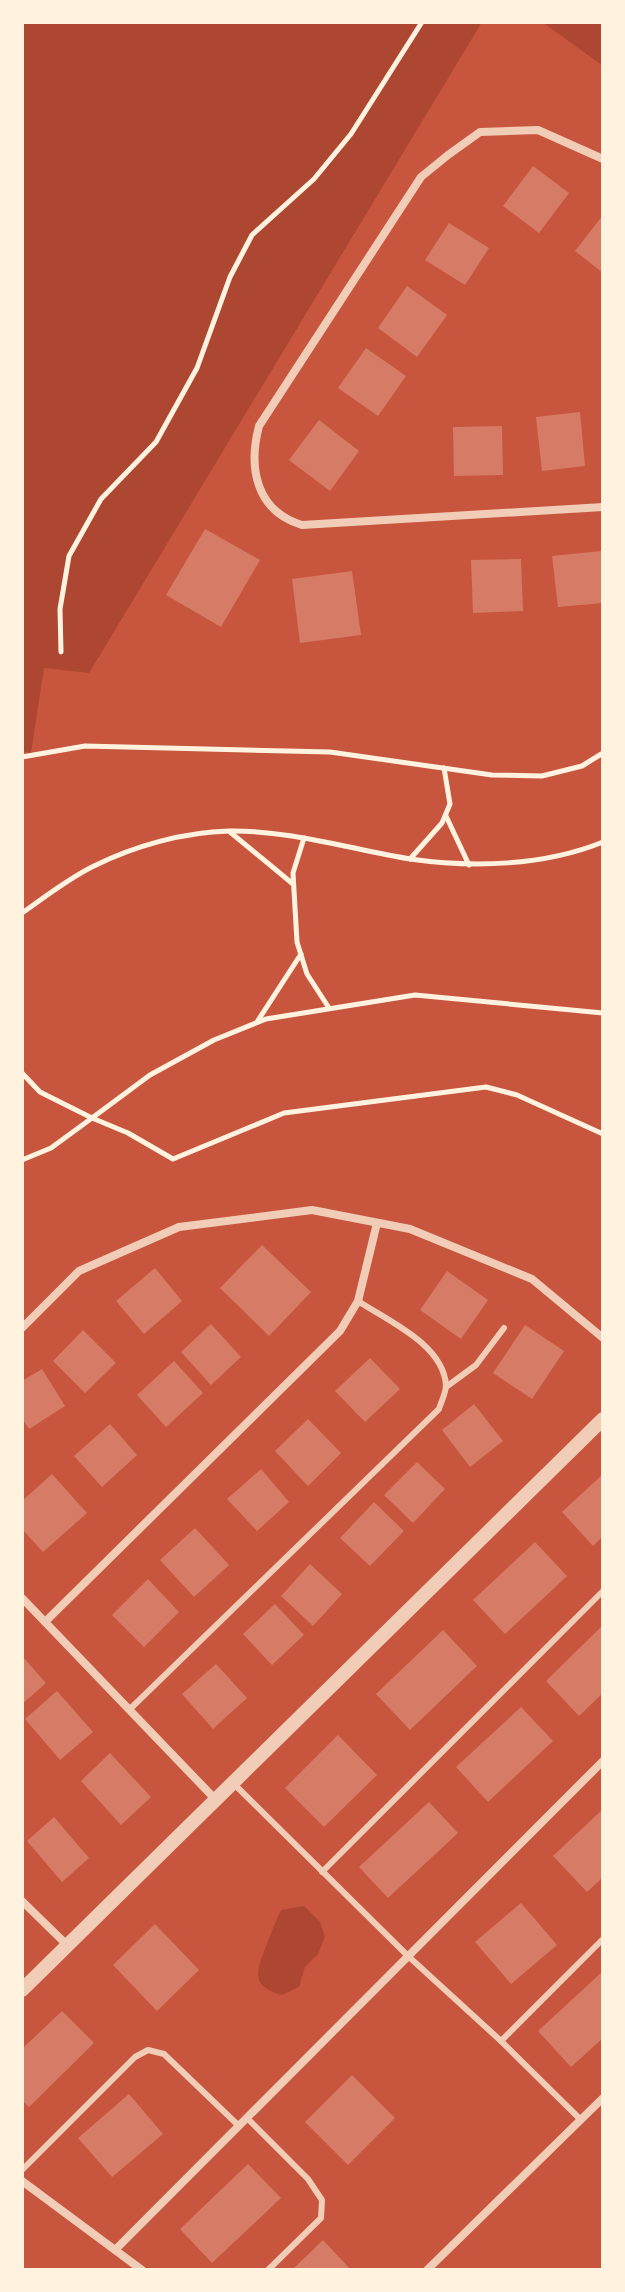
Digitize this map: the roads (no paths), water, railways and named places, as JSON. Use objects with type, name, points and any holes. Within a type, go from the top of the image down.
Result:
[{"type":"street","points":[[603,159],[538,130],[480,132],[421,177],[259,426],[253,464],[258,483],[271,508],[288,521],[302,525],[603,507]]},
{"type":"street","points":[[22,1328],[79,1271],[179,1227],[312,1210],[410,1229],[532,1279],[603,1338]]},
{"type":"street","points":[[45,1622],[340,1331],[358,1301],[377,1223]]},
{"type":"street","points":[[22,1990],[603,1419]]},
{"type":"street","points":[[22,1598],[216,1800]]},
{"type":"street","points":[[115,2250],[603,1761]]},
{"type":"street","points":[[22,1901],[68,1946]]},
{"type":"street","points":[[427,2270],[603,2098]]},
{"type":"street","points":[[22,2181],[142,2270]]},
{"type":"lane","points":[[129,1710],[439,1409],[446,1387],[439,1362],[420,1342],[358,1301]]},
{"type":"lane","points":[[446,1387],[476,1365],[504,1328]]},
{"type":"lane","points":[[322,1872],[603,1591]]},
{"type":"lane","points":[[233,1783],[408,1956],[581,2120]]},
{"type":"lane","points":[[501,2041],[603,1939]]},
{"type":"lane","points":[[22,2170],[135,2057],[148,2050],[164,2054],[239,2126]]},
{"type":"lane","points":[[247,2118],[308,2179],[322,2200],[321,2218],[268,2270]]}]
